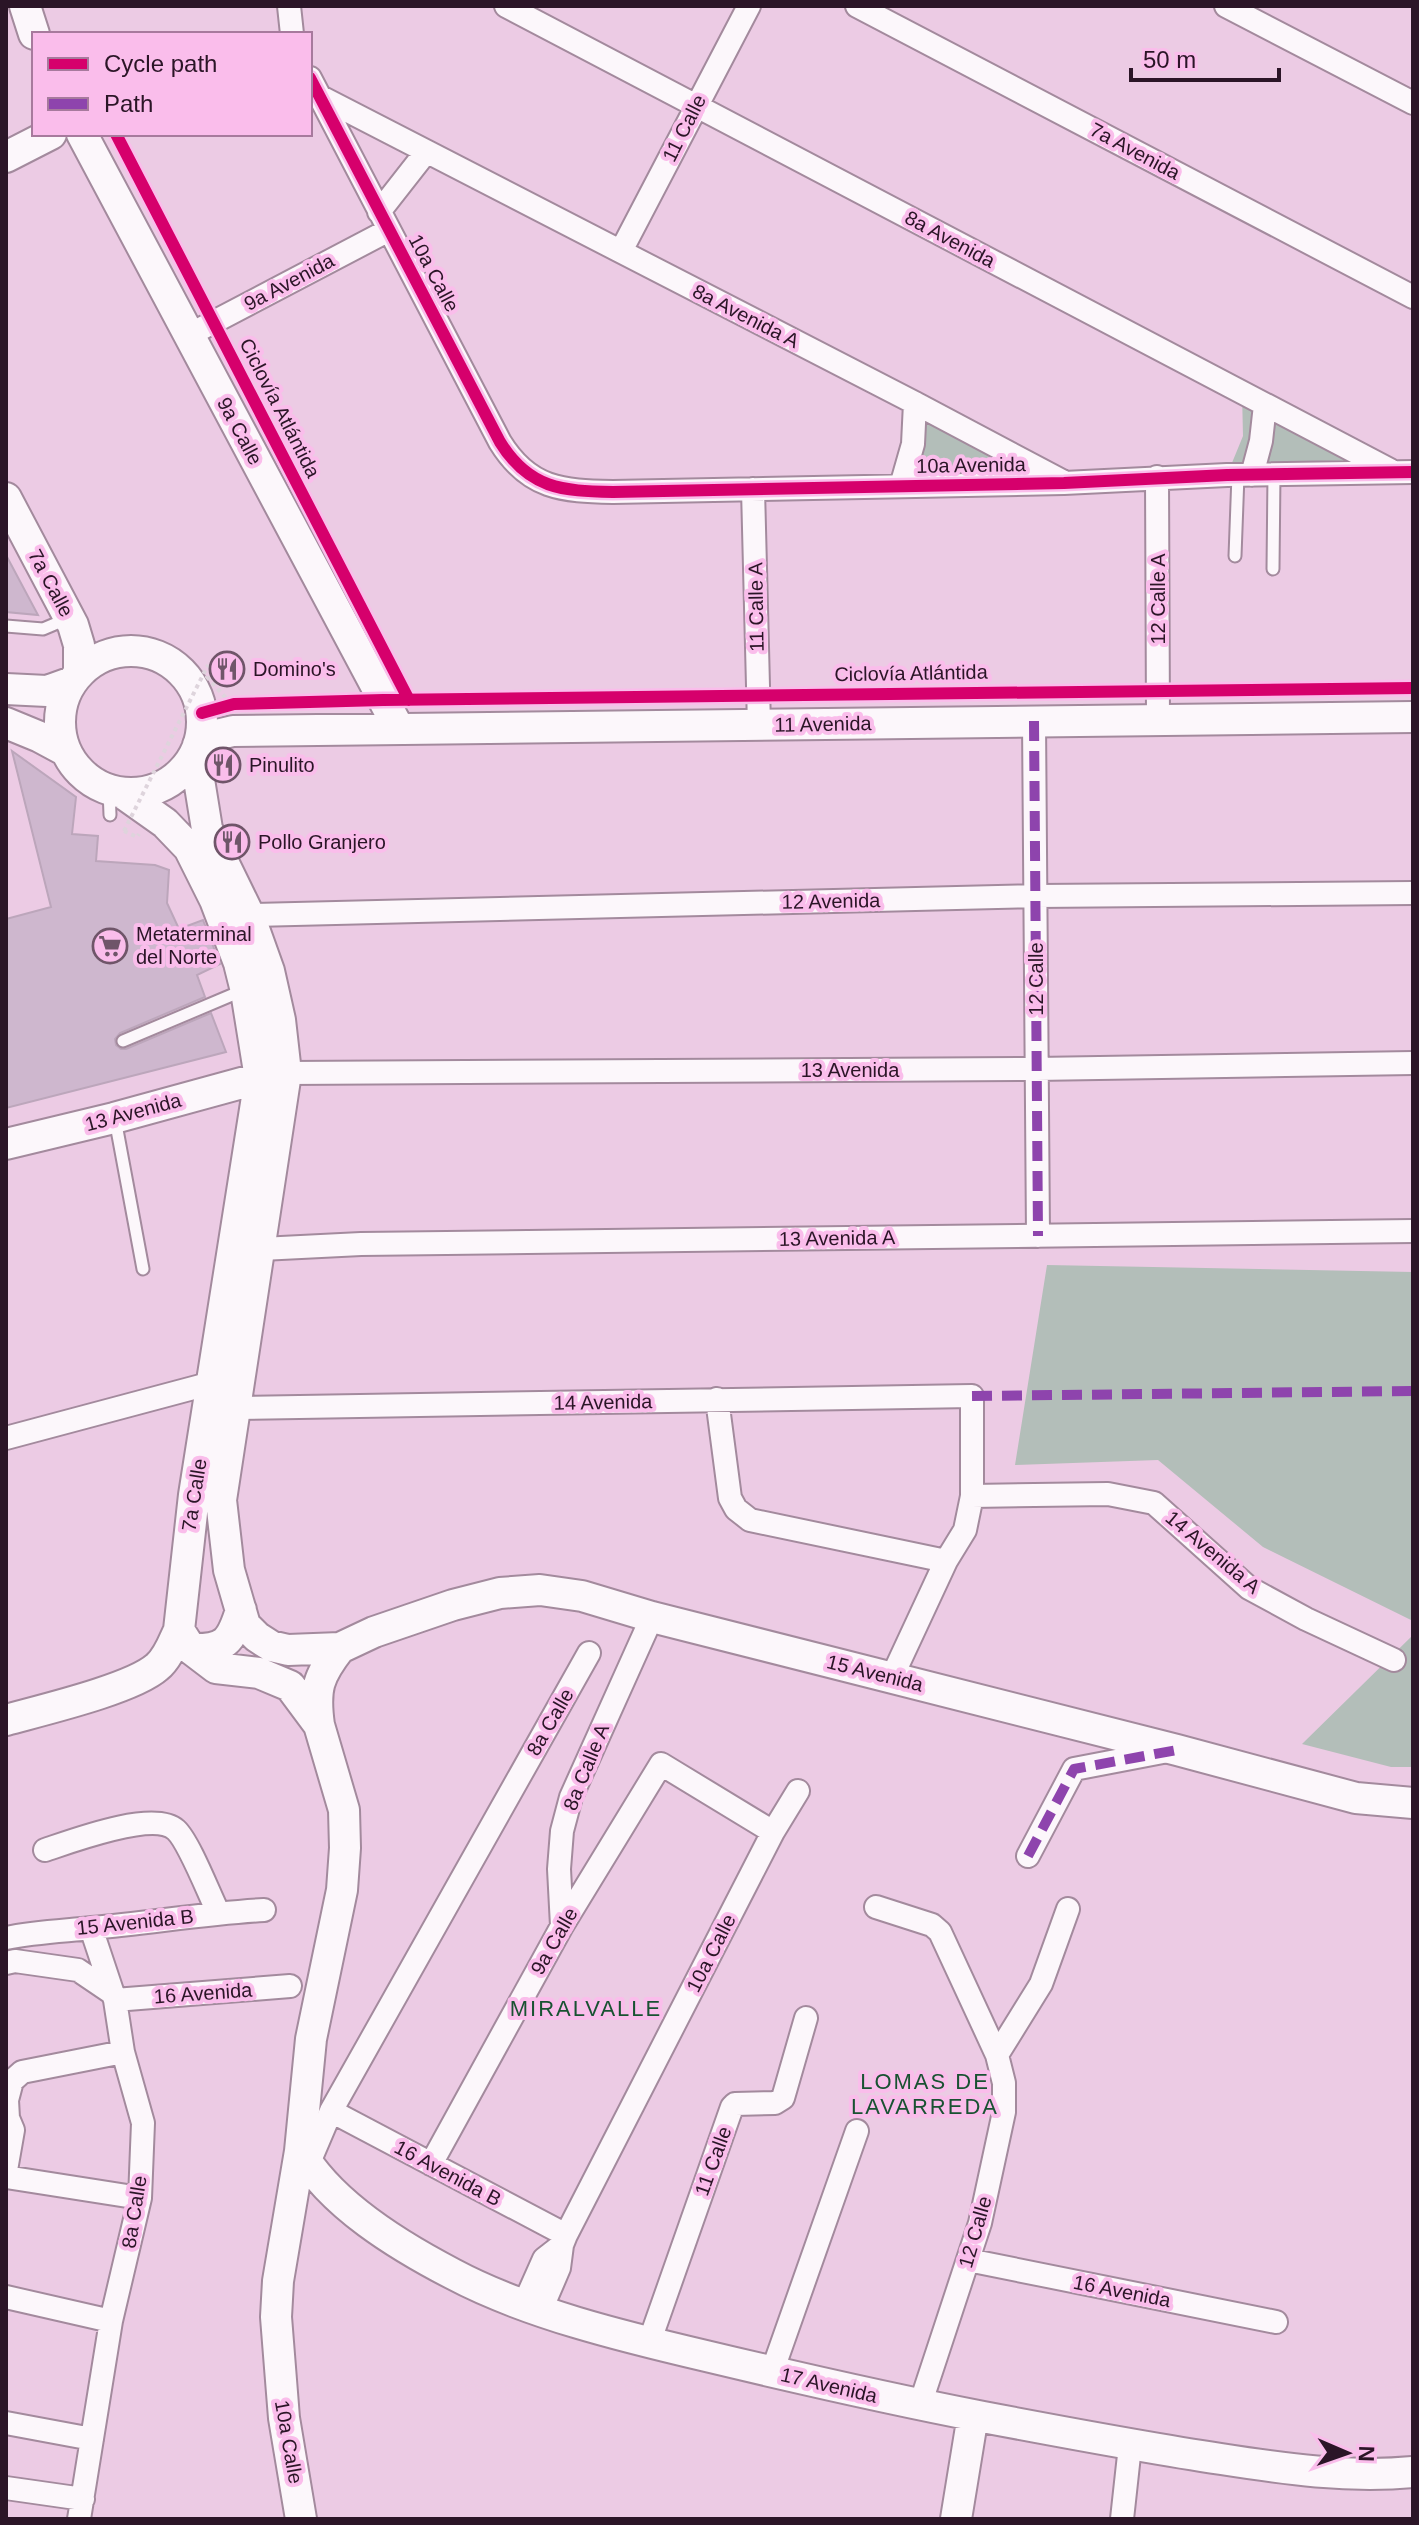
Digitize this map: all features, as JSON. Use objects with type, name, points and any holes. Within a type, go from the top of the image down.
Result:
[{"type":"main road","points":[[25,6],[33,32]]},
{"type":"main road","points":[[6,157],[47,136]]},
{"type":"main road","name":"9a Calle","points":[[83,136],[399,729]]},
{"type":"main road","name":"7a Calle","points":[[8,507],[72,622],[79,645],[76,678]]},
{"type":"main road","name":"7a Calle","points":[[72,622],[89,641],[110,654]]},
{"type":"main road","points":[[145,652],[177,667],[197,695],[199,732],[183,773],[166,785],[146,793],[114,800],[77,770],[66,751],[60,728],[62,704],[76,678],[93,661],[110,654],[145,652]]},
{"type":"main road","points":[[6,689],[47,691],[76,678]]},
{"type":"main road","name":"11 Avenida","points":[[199,732],[212,736],[234,718],[399,729],[1413,717]]},
{"type":"main road","points":[[6,723],[66,751]]},
{"type":"main road","name":"7a Calle","points":[[199,732],[207,829],[249,915],[276,996],[261,1249],[233,1408],[221,1500],[229,1570],[245,1625],[257,1637],[271,1646],[288,1650],[340,1648]]},
{"type":"main road","name":"7a Calle","points":[[114,800],[166,830],[189,848],[215,900],[239,963],[273,1076],[212,1383],[188,1537],[185,1640]]},
{"type":"main road","name":"13 Avenida","points":[[6,1144],[273,1076]]},
{"type":"main road","name":"15 Avenida","points":[[340,1648],[374,1632],[453,1605],[500,1593],[540,1590],[582,1596],[652,1617],[1356,1798],[1413,1803]]},
{"type":"main road","points":[[185,1640],[212,1650],[226,1643],[235,1631],[241,1610]]},
{"type":"main road","points":[[185,1640],[216,1668]]},
{"type":"main road","points":[[132,1681],[156,1668],[185,1640]]},
{"type":"main road","points":[[304,2158],[311,2039],[342,1890],[345,1848],[344,1810],[319,1725],[315,1697],[323,1670],[340,1648]]},
{"type":"main road","points":[[6,1720],[132,1681],[216,1668],[259,1673],[290,1686],[319,1725]]},
{"type":"main road","name":"17 Avenida","points":[[304,2158],[315,2176],[339,2198],[393,2239],[455,2276],[532,2307],[649,2343],[920,2405],[1130,2446],[1292,2470],[1378,2475],[1413,2472]]},
{"type":"main road","name":"10a Calle","points":[[301,2519],[284,2418],[276,2317],[278,2281],[288,2223],[304,2158]]},
{"type":"main road","points":[[288,2223],[312,2206],[339,2198]]},
{"type":"main road","points":[[956,2519],[973,2415]]},
{"type":"street","points":[[289,6],[292,32]]},
{"type":"street","name":"8a Avenida","points":[[506,6],[1265,405],[1404,472]]},
{"type":"street","name":"11 Calle","points":[[621,251],[749,6]]},
{"type":"street","name":"7a Avenida","points":[[857,6],[1413,297]]},
{"type":"street","points":[[1226,6],[1413,103]]},
{"type":"street","name":"8a Avenida A","points":[[313,87],[426,152],[1064,483]]},
{"type":"street","name":"10a Calle","points":[[313,87],[500,442],[515,463],[533,478]]},
{"type":"street","points":[[384,221],[426,152]]},
{"type":"street","name":"9a Avenida","points":[[189,335],[384,221]]},
{"type":"street","points":[[901,486],[913,444],[915,403]]},
{"type":"street","points":[[1254,475],[1265,405]]},
{"type":"street","name":"10a Avenida","points":[[533,478],[569,492],[1064,483],[1157,477],[1404,472]]},
{"type":"street","name":"12 Calle A","points":[[1157,477],[1158,720]]},
{"type":"street","name":"11 Calle A","points":[[753,489],[759,725]]},
{"type":"street","name":"12 Calle","points":[[1034,721],[1038,1236]]},
{"type":"street","name":"12 Avenida","points":[[249,915],[1037,896],[1413,893]]},
{"type":"street","name":"13 Avenida","points":[[273,1076],[1413,1063]]},
{"type":"street","name":"13 Avenida A","points":[[261,1249],[361,1244],[1413,1231]]},
{"type":"street","points":[[6,1438],[212,1383]]},
{"type":"street","name":"14 Avenida","points":[[233,1408],[972,1396],[972,1496]]},
{"type":"street","points":[[717,1399],[730,1498],[736,1509],[750,1520],[946,1561]]},
{"type":"street","name":"14 Avenida A","points":[[972,1496],[1108,1494],[1154,1503],[1249,1588],[1306,1619],[1394,1660]]},
{"type":"street","points":[[892,1677],[946,1561],[965,1530],[972,1496]]},
{"type":"street","name":"8a Calle A","points":[[562,1926],[559,1869],[562,1831],[571,1797],[652,1617]]},
{"type":"street","name":"8a Calle","points":[[304,2158],[589,1653]]},
{"type":"street","points":[[1028,1856],[1074,1769],[1177,1750]]},
{"type":"street","name":"9a Calle","points":[[431,2164],[562,1926],[661,1764],[773,1832]]},
{"type":"street","name":"10a Calle","points":[[532,2307],[544,2259],[564,2240],[773,1832],[798,1791]]},
{"type":"street","points":[[45,1850],[101,1832],[149,1824],[167,1825],[181,1836],[218,1912]]},
{"type":"street","points":[[876,1907],[932,1925],[940,1932],[997,2055]]},
{"type":"street","points":[[997,2055],[1041,1984],[1068,1909]]},
{"type":"street","name":"15 Avenida B","points":[[6,1938],[46,1930],[264,1910]]},
{"type":"street","name":"8a Calle","points":[[82,2512],[111,2321],[140,2198],[143,2123],[123,2052],[113,1996],[91,1928]]},
{"type":"street","points":[[6,1963],[27,1962],[78,1970],[113,1996]]},
{"type":"street","name":"16 Avenida","points":[[113,1996],[290,1986]]},
{"type":"street","name":"11 Calle","points":[[649,2343],[732,2107],[735,2104],[775,2103],[783,2098],[806,2018]]},
{"type":"street","points":[[6,2170],[13,2130],[7,2102],[12,2081],[22,2072],[123,2052]]},
{"type":"street","name":"12 Calle","points":[[920,2405],[980,2223],[1004,2112],[1004,2083],[997,2055]]},
{"type":"street","name":"16 Avenida B","points":[[327,2118],[431,2164],[564,2240]]},
{"type":"street","points":[[772,2372],[857,2131]]},
{"type":"street","points":[[6,2177],[140,2198]]},
{"type":"street","name":"16 Avenida","points":[[968,2260],[1276,2322]]},
{"type":"street","points":[[6,2297],[111,2321]]},
{"type":"street","points":[[6,2423],[92,2439]]},
{"type":"street","points":[[1122,2519],[1130,2446]]},
{"type":"street","points":[[6,2488],[82,2512]]},
{"type":"lane","points":[[1235,556],[1254,475]]},
{"type":"lane","points":[[1254,475],[1273,569]]},
{"type":"lane","points":[[6,626],[43,629],[72,622]]},
{"type":"lane","points":[[123,1041],[246,991]]},
{"type":"lane","points":[[114,1118],[143,1269]]},
{"type":"path","points":[[124,831],[208,665],[213,671],[207,677],[234,718]]},
{"type":"path","points":[[199,732],[234,718],[249,704]]},
{"type":"shaded area","points":[[1242,393],[1395,472],[1227,475],[1243,436]]},
{"type":"shaded area","points":[[925,418],[1022,470],[915,473],[924,446]]},
{"type":"shaded area","points":[[1047,1265],[1413,1272],[1413,1621],[1263,1547],[1158,1460],[1015,1465]]},
{"type":"shaded area","points":[[1413,1635],[1413,1767],[1391,1767],[1302,1744]]},
{"type":"building","points":[[6,555],[38,615],[6,612]]},
{"type":"building","name":"Metaterminal del Norte","points":[[12,751],[76,797],[72,834],[98,836],[96,861],[155,865],[169,870],[167,903],[179,929],[203,920],[220,964],[197,975],[205,997],[120,1033],[115,1039],[116,1045],[126,1049],[211,1013],[226,1052],[6,1108],[6,919],[51,907]]},
{"type":"marked path","points":[[1034,721],[1038,1236]]},
{"type":"marked path","points":[[972,1396],[1413,1391]]},
{"type":"marked path","points":[[1028,1856],[1074,1769],[1177,1750]]},
{"type":"cycle path","points":[[312,82],[500,442],[523,470],[548,484],[613,492],[1413,472]]},
{"type":"cycle path","name":"Ciclovía Atlántida","points":[[117,136],[409,700]]},
{"type":"cycle path","name":"Ciclovía Atlántida","points":[[202,713],[234,704],[383,700],[1413,688]]},
{"type":"place","name":"Domino's","points":[[227,669]]},
{"type":"place","name":"Pinulito","points":[[223,765]]},
{"type":"place","name":"Pollo Granjero","points":[[232,842]]},
{"type":"place","name":"Metaterminal del Norte","points":[[110,946]]},
{"type":"district","name":"MIRALVALLE","points":[[586,2008]]},
{"type":"district","name":"LOMAS DE LAVARREDA","points":[[925,2094]]}]
